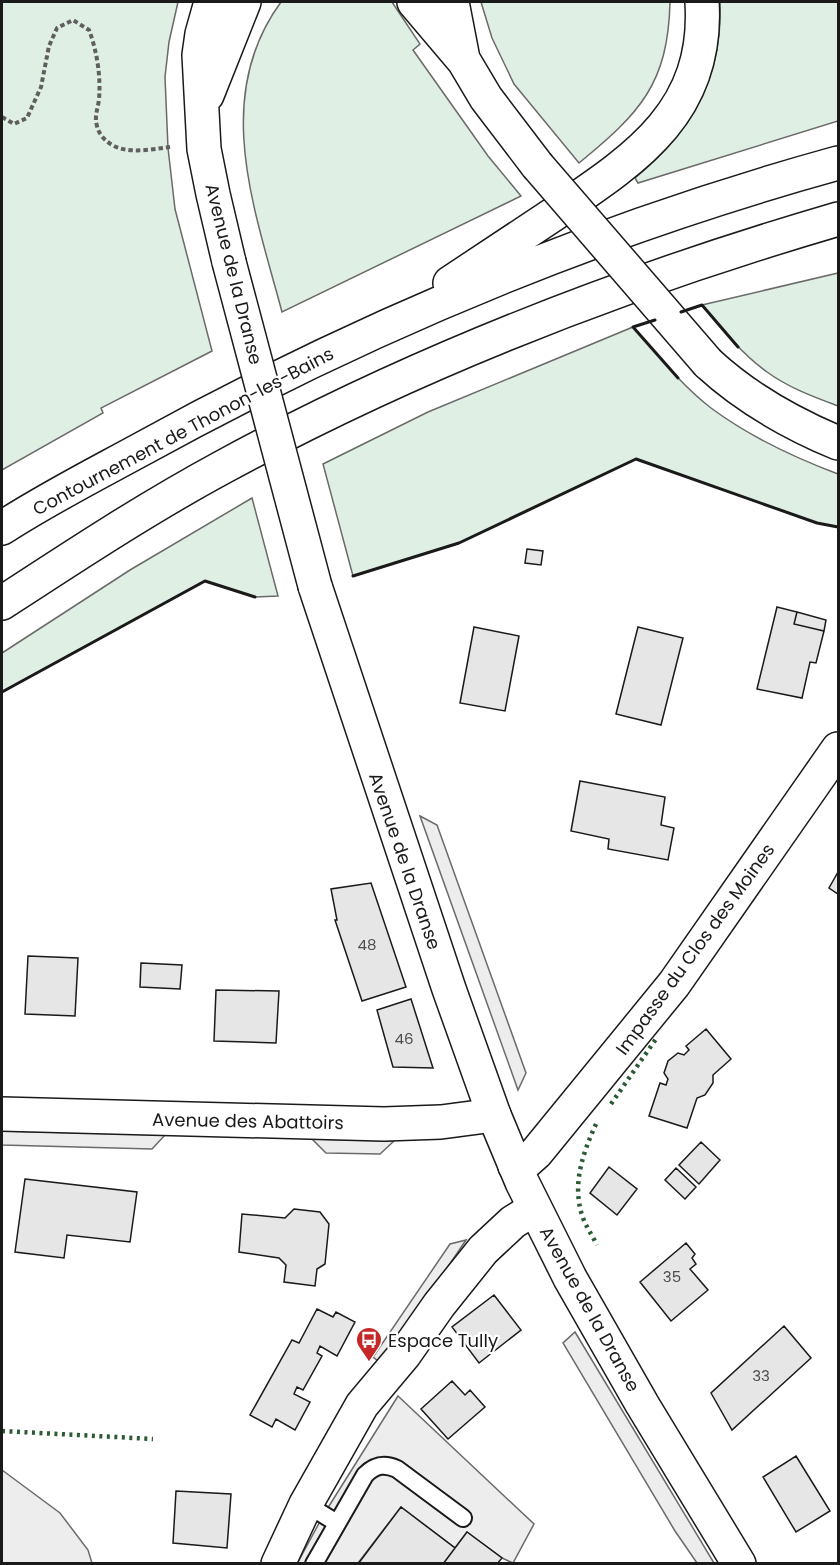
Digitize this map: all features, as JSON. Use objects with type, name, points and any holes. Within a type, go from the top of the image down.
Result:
[{"type":"main road","name":"Avenue de la Dranse","points":[[211,2],[199,55],[207,168],[229,262],[315,586],[404,857],[494,1114],[534,1209],[570,1278],[739,1563]]},
{"type":"main road","name":"Avenue de la Dranse","points":[[202,108],[244,2]]},
{"type":"main road","points":[[414,2],[464,61],[492,106],[537,165],[708,363],[750,398],[783,418],[838,443]]},
{"type":"main road","points":[[452,2],[464,61]]},
{"type":"main road","points":[[378,331],[605,180],[648,144],[667,123],[682,100],[693,74],[700,47],[702,2]]},
{"type":"main road","name":"Contournement de Thonon-les-Bains","points":[[2,528],[246,393],[483,285],[590,243],[699,205],[838,163]]},
{"type":"main road","points":[[2,603],[125,525],[223,467],[325,415],[442,360],[565,309],[687,265],[838,219]]},
{"type":"main road","name":"Impasse du Clos des Moines","points":[[515,1166],[527,1161],[536,1153],[674,984],[838,749]]},
{"type":"main road","name":"Avenue des Abattoirs","points":[[2,1114],[384,1124],[441,1122],[494,1114]]},
{"type":"main road","points":[[278,1563],[306,1504],[362,1405],[404,1354],[466,1270],[501,1232],[534,1209]]},
{"type":"lane","points":[[314,1563],[365,1475],[379,1465],[388,1465],[397,1469],[463,1518]]},
{"type":"lane","points":[[306,1504],[337,1523]]},
{"type":"path","points":[[2,117],[14,124],[27,118],[41,87],[49,46],[57,28],[73,20],[89,30],[96,48],[99,98],[95,116],[98,129],[106,141],[118,148],[136,150],[174,147]]},
{"type":"green space","points":[[2,2],[178,2],[169,42],[165,77],[168,148],[175,209],[212,351],[101,408],[103,413],[2,470]]},
{"type":"green space","points":[[281,2],[392,2],[420,44],[413,50],[488,156],[521,196],[282,312],[251,194],[245,154],[243,115],[248,76],[260,38]]},
{"type":"green space","points":[[481,2],[670,2],[664,55],[647,95],[634,112],[579,163],[514,84],[492,38]]},
{"type":"green space","points":[[720,2],[838,2],[838,121],[638,183],[635,178],[673,141],[700,100],[716,54],[720,29]]},
{"type":"green space","points":[[838,273],[838,406],[811,396],[775,378],[741,349],[702,305]]},
{"type":"green space","points":[[633,327],[680,380],[711,408],[772,446],[838,474],[838,527],[817,523],[636,459],[459,543],[353,576],[323,464],[428,412]]},
{"type":"green space","points":[[252,498],[278,596],[255,597],[204,581],[2,692],[2,653],[130,570]]},
{"type":"shaded area","points":[[420,816],[437,825],[526,1073],[518,1090]]},
{"type":"shaded area","points":[[2,1131],[165,1135],[152,1149],[2,1145]]},
{"type":"shaded area","points":[[312,1139],[394,1141],[380,1154],[326,1153]]},
{"type":"shaded area","points":[[466,1240],[382,1364],[373,1357],[450,1244]]},
{"type":"shaded area","points":[[575,1332],[714,1563],[697,1563],[675,1531],[563,1343]]},
{"type":"shaded area","points":[[398,1396],[534,1524],[513,1563],[502,1558],[467,1532],[455,1548],[401,1507],[358,1563],[297,1564],[324,1514]]},
{"type":"shaded area","points":[[2,1470],[60,1513],[88,1550],[92,1563],[2,1563]]},
{"type":"building","points":[[527,549],[543,551],[541,565],[525,563]]},
{"type":"building","points":[[777,607],[797,612],[794,624],[824,631],[816,663],[810,662],[802,698],[757,689]]},
{"type":"building","points":[[797,612],[826,620],[824,631],[794,624]]},
{"type":"building","points":[[474,627],[519,636],[505,711],[460,703]]},
{"type":"building","points":[[638,627],[683,638],[661,725],[616,714]]},
{"type":"building","points":[[580,781],[665,797],[661,825],[674,828],[668,860],[608,849],[609,839],[571,831]]},
{"type":"building","points":[[838,872],[838,894],[829,888]]},
{"type":"building","points":[[371,883],[406,987],[362,1001],[335,920],[337,920],[331,889]]},
{"type":"building","points":[[28,956],[78,958],[75,1016],[25,1014]]},
{"type":"building","points":[[141,963],[182,965],[180,989],[140,987]]},
{"type":"building","points":[[216,990],[279,991],[276,1043],[214,1041]]},
{"type":"building","points":[[411,999],[433,1068],[393,1067],[377,1010]]},
{"type":"building","points":[[706,1029],[731,1059],[713,1075],[713,1083],[705,1095],[697,1098],[687,1128],[649,1116],[660,1083],[666,1085],[668,1079],[664,1073],[668,1061],[678,1053],[684,1055],[689,1050],[686,1046]]},
{"type":"building","points":[[701,1142],[720,1160],[699,1184],[679,1165]]},
{"type":"building","points":[[609,1167],[637,1189],[617,1215],[590,1193]]},
{"type":"building","points":[[676,1168],[696,1187],[685,1199],[665,1180]]},
{"type":"building","points":[[25,1179],[137,1192],[130,1242],[67,1235],[64,1258],[15,1252]]},
{"type":"building","points":[[294,1209],[320,1212],[329,1224],[325,1264],[317,1269],[315,1286],[284,1282],[286,1265],[279,1258],[239,1252],[242,1214],[285,1218]]},
{"type":"building","points":[[686,1243],[695,1254],[692,1258],[696,1264],[690,1269],[708,1290],[671,1321],[640,1282]]},
{"type":"building","points":[[494,1295],[521,1330],[479,1363],[452,1327]]},
{"type":"building","points":[[317,1309],[333,1317],[336,1312],[355,1322],[337,1356],[320,1346],[317,1353],[322,1356],[303,1390],[297,1387],[294,1394],[310,1402],[295,1430],[276,1419],[272,1427],[250,1415],[292,1340],[299,1343]]},
{"type":"building","points":[[784,1326],[811,1358],[732,1430],[711,1393]]},
{"type":"building","points":[[452,1381],[465,1395],[470,1390],[485,1407],[448,1439],[421,1409]]},
{"type":"building","points":[[796,1456],[830,1511],[796,1532],[763,1477]]},
{"type":"building","points":[[176,1491],[231,1494],[227,1548],[173,1543]]},
{"type":"building","points":[[401,1507],[455,1548],[443,1564],[358,1564]]},
{"type":"building","points":[[467,1532],[502,1558],[497,1564],[443,1564]]},
{"type":"hedge","points":[[611,1104],[656,1039]]},
{"type":"hedge","points":[[596,1124],[580,1168],[578,1191],[583,1219],[597,1245]]},
{"type":"hedge","points":[[2,1431],[153,1439]]},
{"type":"wall","points":[[681,312],[702,305],[738,347]]},
{"type":"wall","points":[[655,320],[633,327],[678,378]]},
{"type":"wall","points":[[353,576],[459,543],[636,459],[817,523],[838,527]]},
{"type":"wall","points":[[2,692],[205,581],[255,597]]},
{"type":"place","name":"Espace Tully","points":[[369,1363]]}]
